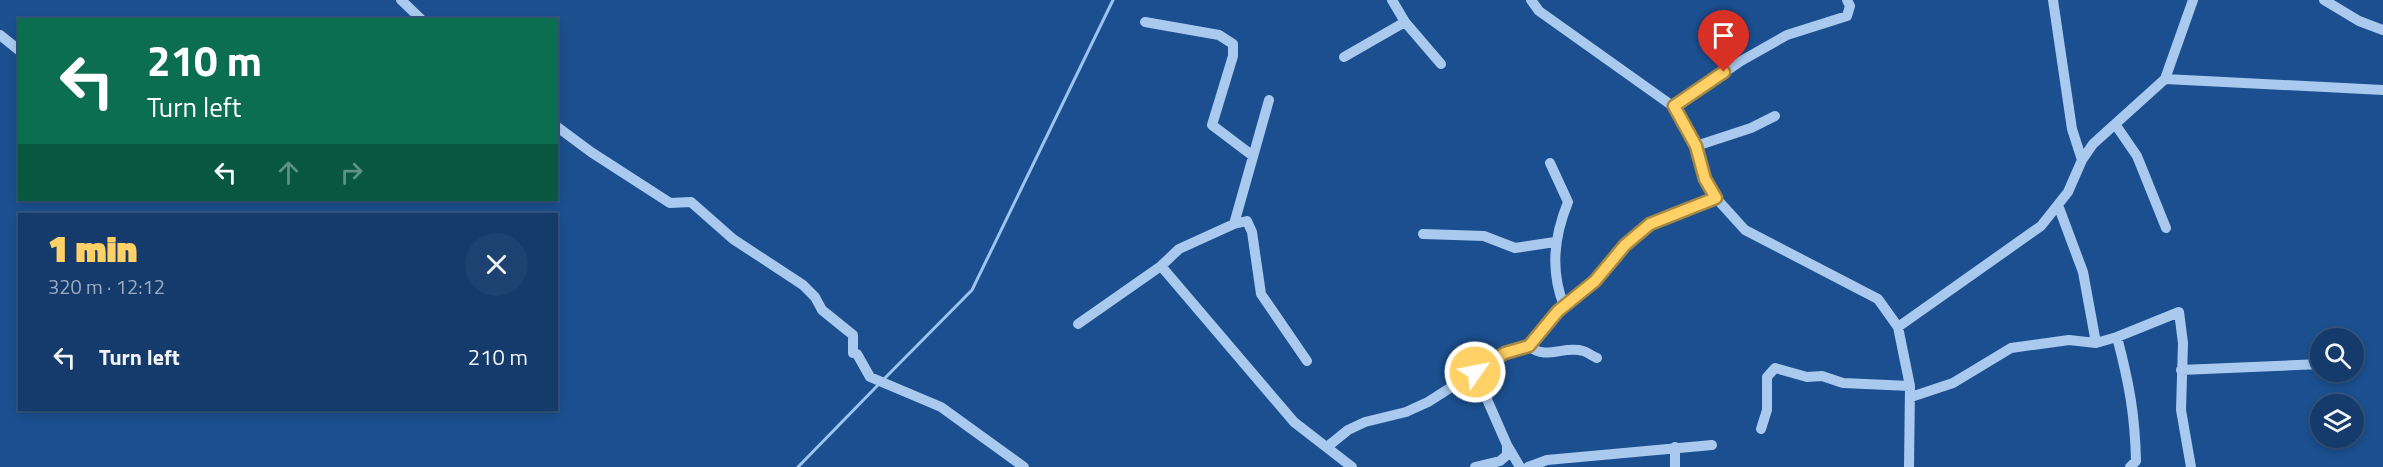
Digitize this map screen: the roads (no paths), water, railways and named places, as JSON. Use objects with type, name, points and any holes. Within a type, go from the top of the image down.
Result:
[{"type":"street","points":[[401,0],[420,18]]},
{"type":"street","points":[[1392,0],[1405,22],[1440,64]]},
{"type":"street","points":[[1531,0],[1539,10],[1674,106],[1696,146],[1705,179],[1716,198],[1745,230],[1878,299],[1898,327],[1911,392],[1910,467]]},
{"type":"street","points":[[1674,106],[1741,61],[1787,35],[1847,15],[1850,6],[1846,0]]},
{"type":"street","points":[[2053,0],[2072,129],[2082,160]]},
{"type":"street","points":[[1898,327],[2041,226],[2068,192],[2082,160],[2093,144],[2165,79],[2193,0]]},
{"type":"street","points":[[2324,0],[2359,21],[2383,30]]},
{"type":"street","points":[[1145,22],[1219,35],[1233,44],[1233,56],[1212,125],[1253,156]]},
{"type":"street","points":[[1344,57],[1405,22]]},
{"type":"street","points":[[0,35],[18,49]]},
{"type":"street","points":[[2165,79],[2383,90]]},
{"type":"street","points":[[1234,224],[1269,100]]},
{"type":"street","points":[[1696,146],[1751,128],[1774,116]]},
{"type":"street","points":[[2115,124],[2137,156],[2166,228]]},
{"type":"street","points":[[558,127],[591,152],[670,203],[691,202],[733,239],[803,285],[815,297],[822,310],[853,335],[853,353],[858,354],[870,377],[941,407],[1024,467]]},
{"type":"street","points":[[1550,163],[1568,202],[1555,242],[1558,289],[1564,306]]},
{"type":"street","points":[[1327,447],[1348,430],[1365,422],[1406,412],[1428,402],[1505,353],[1529,346],[1564,306],[1595,281],[1625,245],[1650,224],[1716,198]]},
{"type":"street","points":[[2058,205],[2083,272],[2096,343]]},
{"type":"street","points":[[1078,324],[1161,266],[1179,249],[1234,224],[1246,221],[1252,232],[1261,294],[1307,361]]},
{"type":"street","points":[[1423,234],[1484,236],[1515,248],[1555,242]]},
{"type":"street","points":[[1161,266],[1294,422],[1352,467]]},
{"type":"street","points":[[1761,429],[1767,410],[1767,377],[1775,368],[1807,377],[1822,376],[1843,383],[1911,392],[1953,383],[2011,348],[2069,340],[2096,343],[2179,312],[2183,343],[2181,410],[2191,467]]},
{"type":"street","points":[[2117,337],[2132,395],[2135,423],[2136,461],[2130,467]]},
{"type":"street","points":[[1529,346],[1536,352],[1544,354],[1582,350],[1597,358]]},
{"type":"street","points":[[2181,370],[2310,364]]},
{"type":"street","points":[[1475,372],[1507,445],[1520,467]]},
{"type":"street","points":[[1475,467],[1500,461],[1507,455],[1507,445]]},
{"type":"street","points":[[1528,467],[1547,460],[1712,445]]},
{"type":"street","points":[[1675,447],[1675,467]]},
{"type":"waterway","points":[[883,380],[972,290],[1113,0]]},
{"type":"waterway","points":[[798,467],[878,385]]}]
